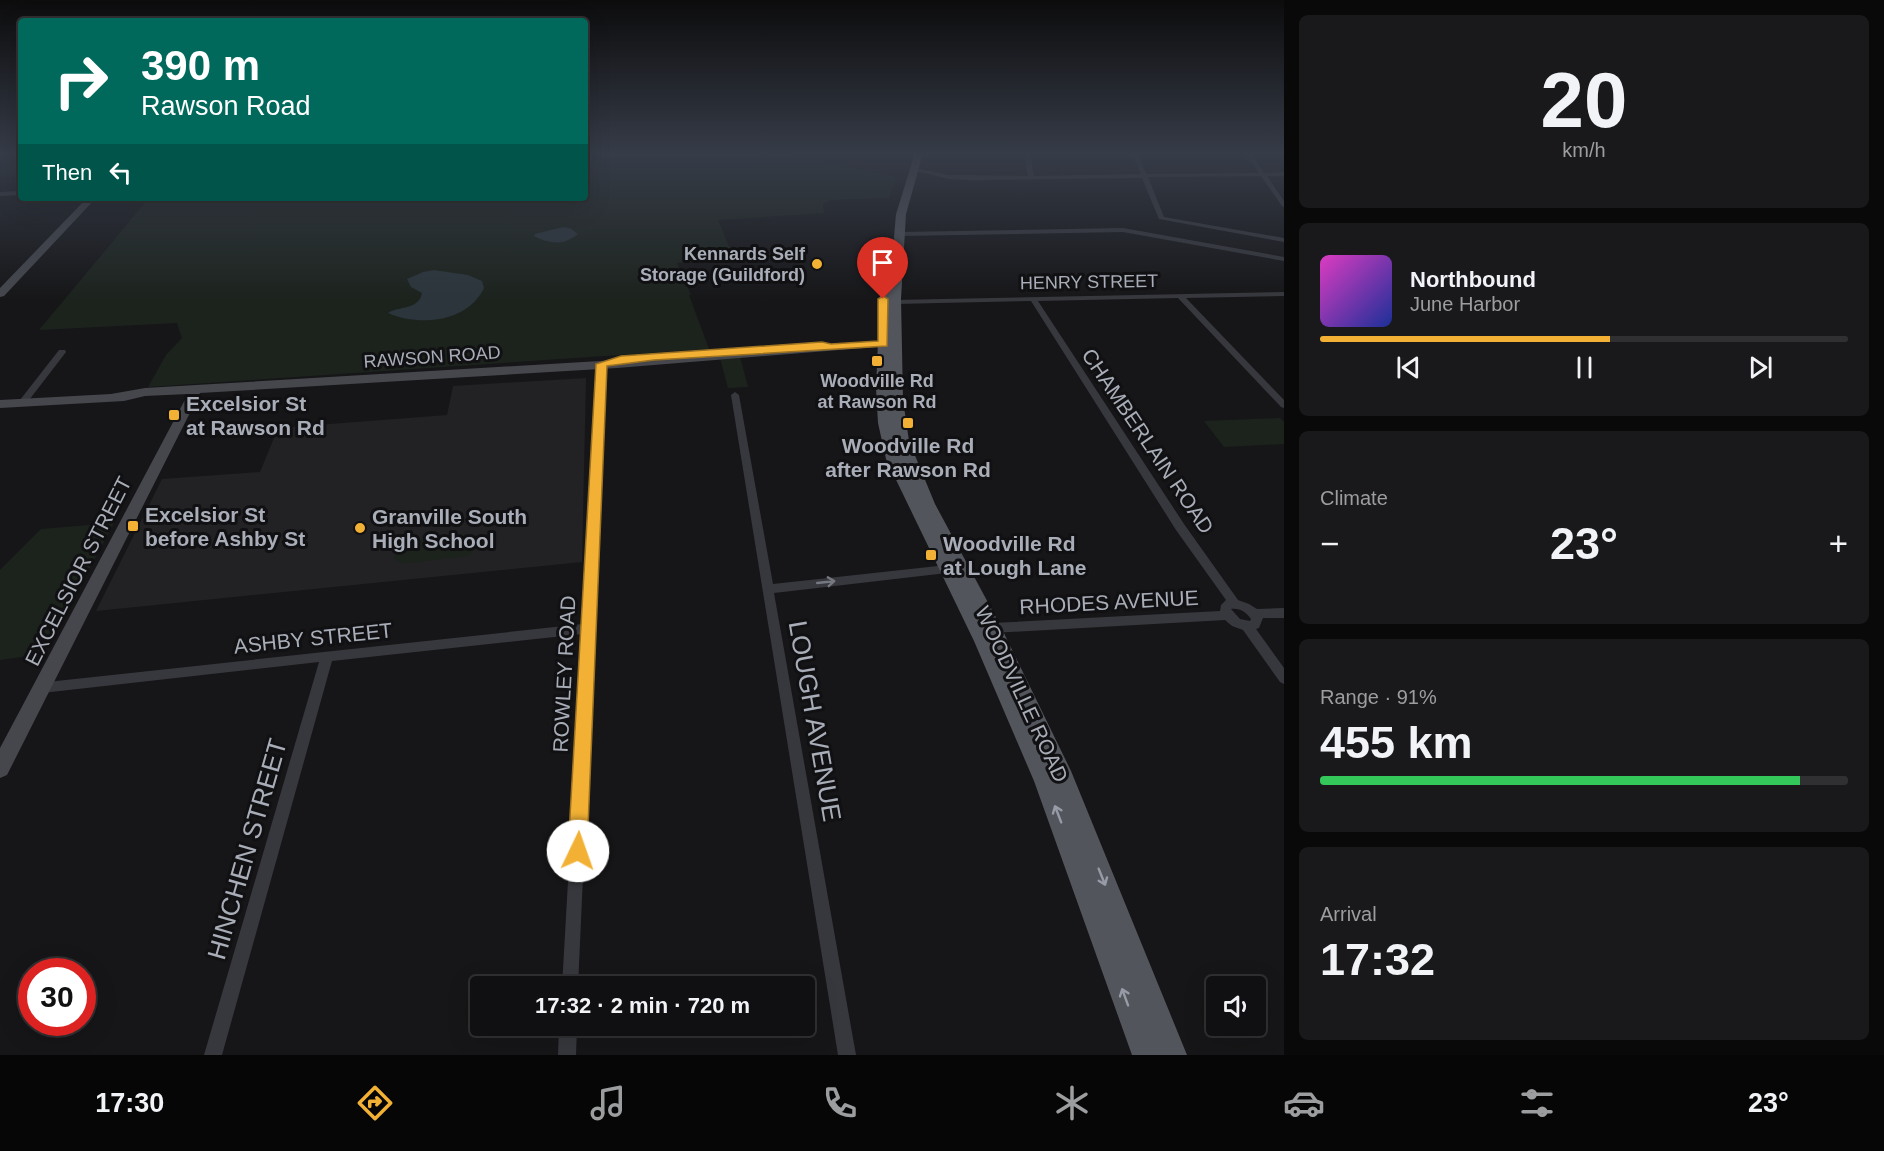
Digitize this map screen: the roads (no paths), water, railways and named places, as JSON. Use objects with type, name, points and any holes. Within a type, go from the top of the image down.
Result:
[{"type":"main road","points":[[0,294],[88,202]]},
{"type":"main road","name":"WOODVILLE ROAD","points":[[897,202],[892,212],[883,299],[898,422],[908,459],[927,504],[992,628],[1063,779],[1173,1055]]},
{"type":"main road","name":"WOODVILLE ROAD","points":[[904,202],[890,343],[885,423],[894,459],[983,641],[1046,780],[1146,1055]]},
{"type":"main road","name":"RAWSON ROAD","points":[[0,404],[194,393],[264,386],[890,343]]},
{"type":"main road","points":[[145,392],[194,393],[234,386]]},
{"type":"main road","name":"RAWSON ROAD","points":[[114,397],[145,392],[264,386]]},
{"type":"main road","name":"EXCELSIOR STREET","points":[[0,768],[194,393]]},
{"type":"street","points":[[1155,202],[1161,218],[1284,240]]},
{"type":"street","points":[[900,234],[1126,230],[1284,259]]},
{"type":"street","name":"HENRY STREET","points":[[895,302],[1284,294]]},
{"type":"street","points":[[1180,296],[1284,405]]},
{"type":"street","name":"CHAMBERLAIN ROAD","points":[[1033,298],[1174,518],[1234,603]]},
{"type":"street","points":[[23,402],[62,352]]},
{"type":"street","name":"ROWLEY ROAD","points":[[571,976],[602,364]]},
{"type":"street","name":"LOUGH AVENUE","points":[[735,395],[847,1055]]},
{"type":"street","points":[[768,588],[947,569]]},
{"type":"street","points":[[1255,614],[1257,622],[1252,626],[1247,626],[1236,623],[1227,615],[1225,608],[1234,603],[1255,614],[1284,613]]},
{"type":"street","name":"RHODES AVENUE","points":[[992,628],[1227,615]]},
{"type":"street","points":[[1247,626],[1284,678]]},
{"type":"street","name":"ASHBY STREET","points":[[42,687],[589,628]]},
{"type":"street","name":"HINCHEN STREET","points":[[213,1055],[327,657]]},
{"type":"street","points":[[567,1055],[568,1036]]},
{"type":"place","name":"Kennards Self Storage (Guildford)","points":[[817,264]]},
{"type":"place","name":"Woodville Rd at Rawson Rd","points":[[877,361]]},
{"type":"place","name":"Excelsior St at Rawson Rd","points":[[174,415]]},
{"type":"place","name":"Woodville Rd after Rawson Rd","points":[[908,423]]},
{"type":"place","name":"Excelsior St before Ashby St","points":[[133,526]]},
{"type":"place","name":"Granville South High School","points":[[360,528]]},
{"type":"place","name":"Woodville Rd at Lough Lane","points":[[931,555]]}]
